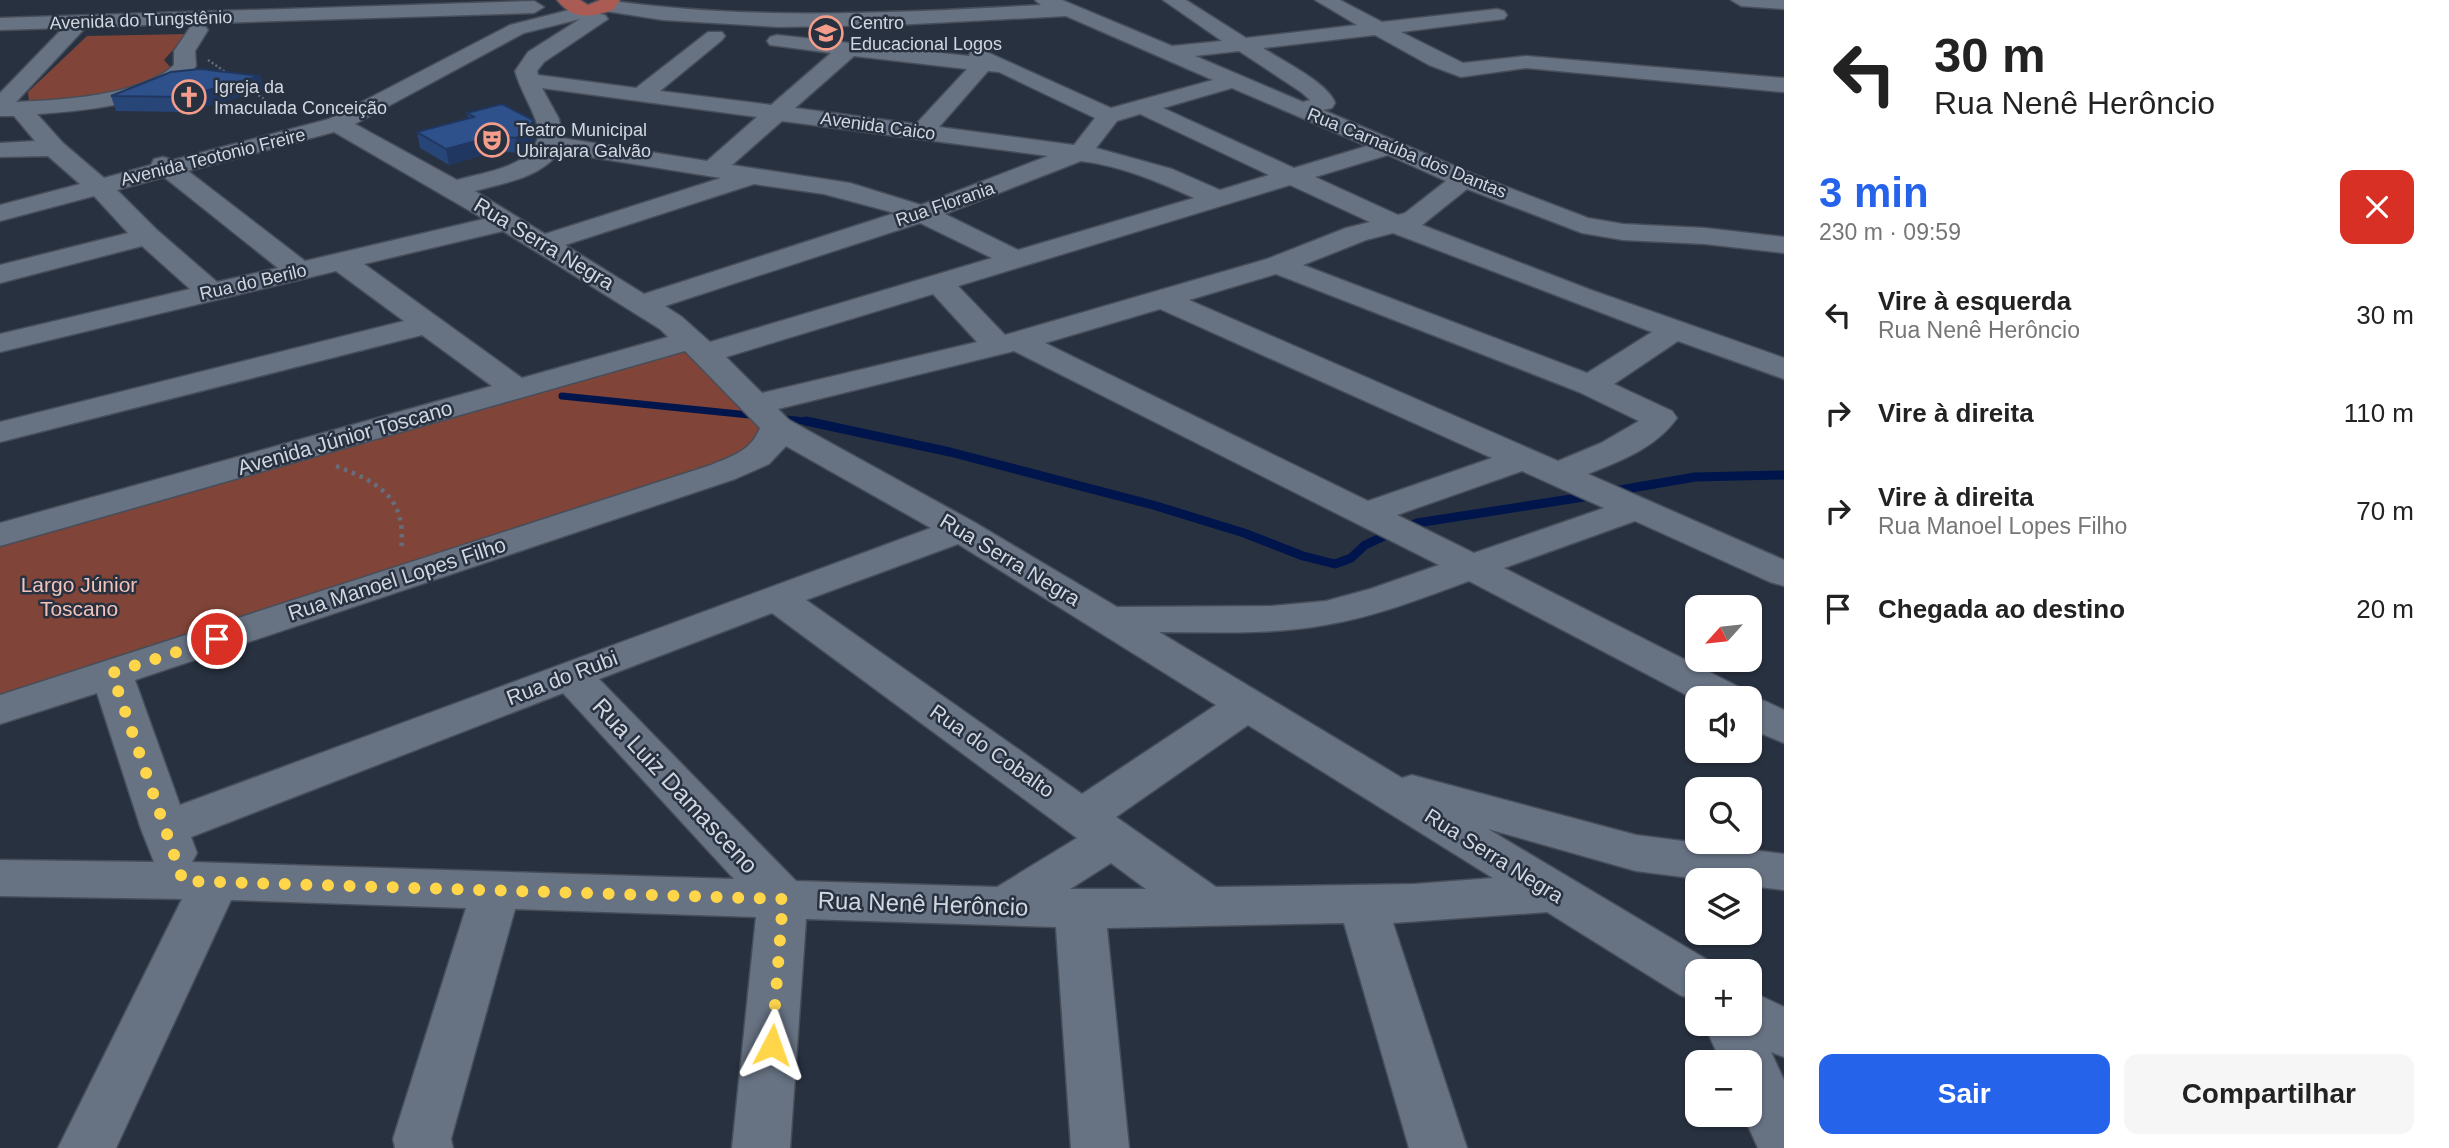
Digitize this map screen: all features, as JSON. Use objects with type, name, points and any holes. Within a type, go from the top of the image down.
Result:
[{"type":"street","points":[[7,109],[69,26],[118,0]]},
{"type":"street","points":[[7,109],[97,100],[161,83],[181,74],[185,66],[182,57],[184,50],[213,26],[263,0]]},
{"type":"street","points":[[354,25],[404,0]]},
{"type":"street","name":"Rua Carnaúba dos Dantas","points":[[1045,0],[1069,10],[1121,21],[1168,53],[1582,225],[1784,245]]},
{"type":"street","points":[[1173,0],[1324,100],[1324,103],[1300,108]]},
{"type":"street","points":[[1325,0],[1437,60],[1461,69],[1526,62],[1784,85]]},
{"type":"street","points":[[1168,53],[1497,15],[1472,0]]},
{"type":"street","points":[[1741,0],[1784,4]]},
{"type":"street","name":"Avenida do Tungstênio","points":[[0,24],[354,25],[532,9]]},
{"type":"street","name":"Avenida do Tungstênio","points":[[0,37],[69,26],[213,26],[378,12],[532,9]]},
{"type":"street","name":"Avenida Teotonio Freire","points":[[166,166],[337,124],[447,62],[532,9]]},
{"type":"street","points":[[454,189],[538,161],[547,152],[550,144],[547,119],[531,90],[526,71],[530,64],[594,11],[734,20],[908,17],[1069,10]]},
{"type":"street","points":[[594,11],[629,30],[850,48],[992,65]]},
{"type":"street","name":"Avenida Teotonio Freire","points":[[0,213],[320,120],[527,25],[594,11]]},
{"type":"street","points":[[908,17],[949,38],[992,65],[1109,116]]},
{"type":"street","points":[[641,95],[715,36]]},
{"type":"street","points":[[714,169],[850,48]]},
{"type":"street","points":[[922,132],[992,65]]},
{"type":"street","name":"Avenida Caico","points":[[529,80],[1081,152],[1136,164],[1219,199]]},
{"type":"street","points":[[1081,152],[1109,116],[1232,81]]},
{"type":"street","points":[[1140,106],[1395,224],[1784,369]]},
{"type":"street","points":[[7,109],[97,185],[147,236],[211,292]]},
{"type":"street","name":"Rua Serra Negra","points":[[337,124],[454,189],[671,323],[767,416],[1248,704],[1685,973]]},
{"type":"street","points":[[550,144],[661,158],[751,177],[833,188],[923,213],[977,237],[1016,260]]},
{"type":"street","name":"Avenida Júnior Toscano","points":[[0,535],[518,390],[698,347],[940,284],[1390,147]]},
{"type":"street","points":[[0,150],[54,148]]},
{"type":"street","name":"Rua Florania","points":[[642,304],[923,213],[1081,152]]},
{"type":"street","points":[[166,166],[300,271]]},
{"type":"street","points":[[544,243],[751,177]]},
{"type":"street","points":[[767,416],[1277,265],[1356,234],[1414,219],[1464,178]]},
{"type":"street","name":"Avenida Teotonio Freire","points":[[0,207],[97,185]]},
{"type":"street","name":"Rua do Berilo","points":[[0,343],[506,222]]},
{"type":"street","points":[[0,274],[147,236]]},
{"type":"street","points":[[341,261],[518,390]]},
{"type":"street","points":[[1277,265],[1590,385],[1660,418],[1660,422],[1603,455],[1556,474]]},
{"type":"street","points":[[940,284],[1007,343],[1366,514],[1703,686]]},
{"type":"street","points":[[1162,299],[1784,574]]},
{"type":"street","points":[[0,432],[428,324]]},
{"type":"street","points":[[1590,385],[1675,330]]},
{"type":"street","name":"Rua Manoel Lopes Filho","points":[[0,710],[723,472],[754,459],[772,447],[767,416]]},
{"type":"street","points":[[1366,514],[1522,459]]},
{"type":"street","points":[[1109,620],[1272,619],[1326,613],[1384,598],[1635,509]]},
{"type":"street","name":"Rua do Rubi","points":[[164,829],[776,597],[961,530]]},
{"type":"street","name":"Rua do Cobalto","points":[[776,597],[1206,906]]},
{"type":"street","points":[[87,1148],[199,881],[164,829],[112,673]]},
{"type":"street","name":"Rua Luiz Damasceno","points":[[570,675],[783,899]]},
{"type":"street","points":[[1006,906],[1248,704]]},
{"type":"street","points":[[1762,717],[1784,728]]},
{"type":"street","points":[[1370,779],[1636,853],[1784,872]]},
{"type":"street","name":"Rua Nenê Herôncio","points":[[0,878],[199,881],[1080,909],[1363,905],[1553,893]]},
{"type":"street","points":[[423,1143],[496,890]]},
{"type":"street","points":[[761,1148],[783,899]]},
{"type":"street","points":[[1363,905],[1438,1148]]},
{"type":"street","points":[[1080,909],[1100,1148]]},
{"type":"street","points":[[1762,1020],[1784,1034]]},
{"type":"street","points":[[1762,1093],[1784,1143]]},
{"type":"path","points":[[205,59],[233,78]]},
{"type":"path","points":[[244,85],[297,121]]},
{"type":"path","points":[[364,476],[397,504],[404,524],[403,540]]},
{"type":"green space","points":[[187,34],[164,60],[171,68],[167,74],[115,94],[29,102],[28,92],[87,36]]},
{"type":"green space","name":"Largo Júnior Toscano","points":[[682,349],[758,418],[761,431],[737,459],[0,699],[0,544]]},
{"type":"building","points":[[200,69],[260,76],[182,97],[111,96],[171,72]]},
{"type":"building","points":[[502,104],[533,120],[529,131],[516,138],[495,136],[446,149],[417,132],[474,117],[467,113]]},
{"type":"waterway","points":[[562,396],[759,416]]},
{"type":"waterway","points":[[776,418],[807,421]]},
{"type":"waterway","points":[[807,421],[814,422]]},
{"type":"waterway","points":[[807,421],[950,452],[1153,505],[1244,533],[1303,556],[1335,564],[1351,558],[1365,545],[1391,533]]},
{"type":"waterway","points":[[1614,491],[1695,477],[1784,475]]},
{"type":"waterway","points":[[1404,528],[1417,523],[1590,496]]},
{"type":"place","name":"Centro Educacional Logos","points":[[826,33]]},
{"type":"place","name":"Igreja da Imaculada Conceição","points":[[189,97]]},
{"type":"place","name":"Teatro Municipal Ubirajara Galvão","points":[[492,140]]},
{"type":"route","points":[[217,639],[112,673],[183,881],[783,899],[772,1045]]}]
